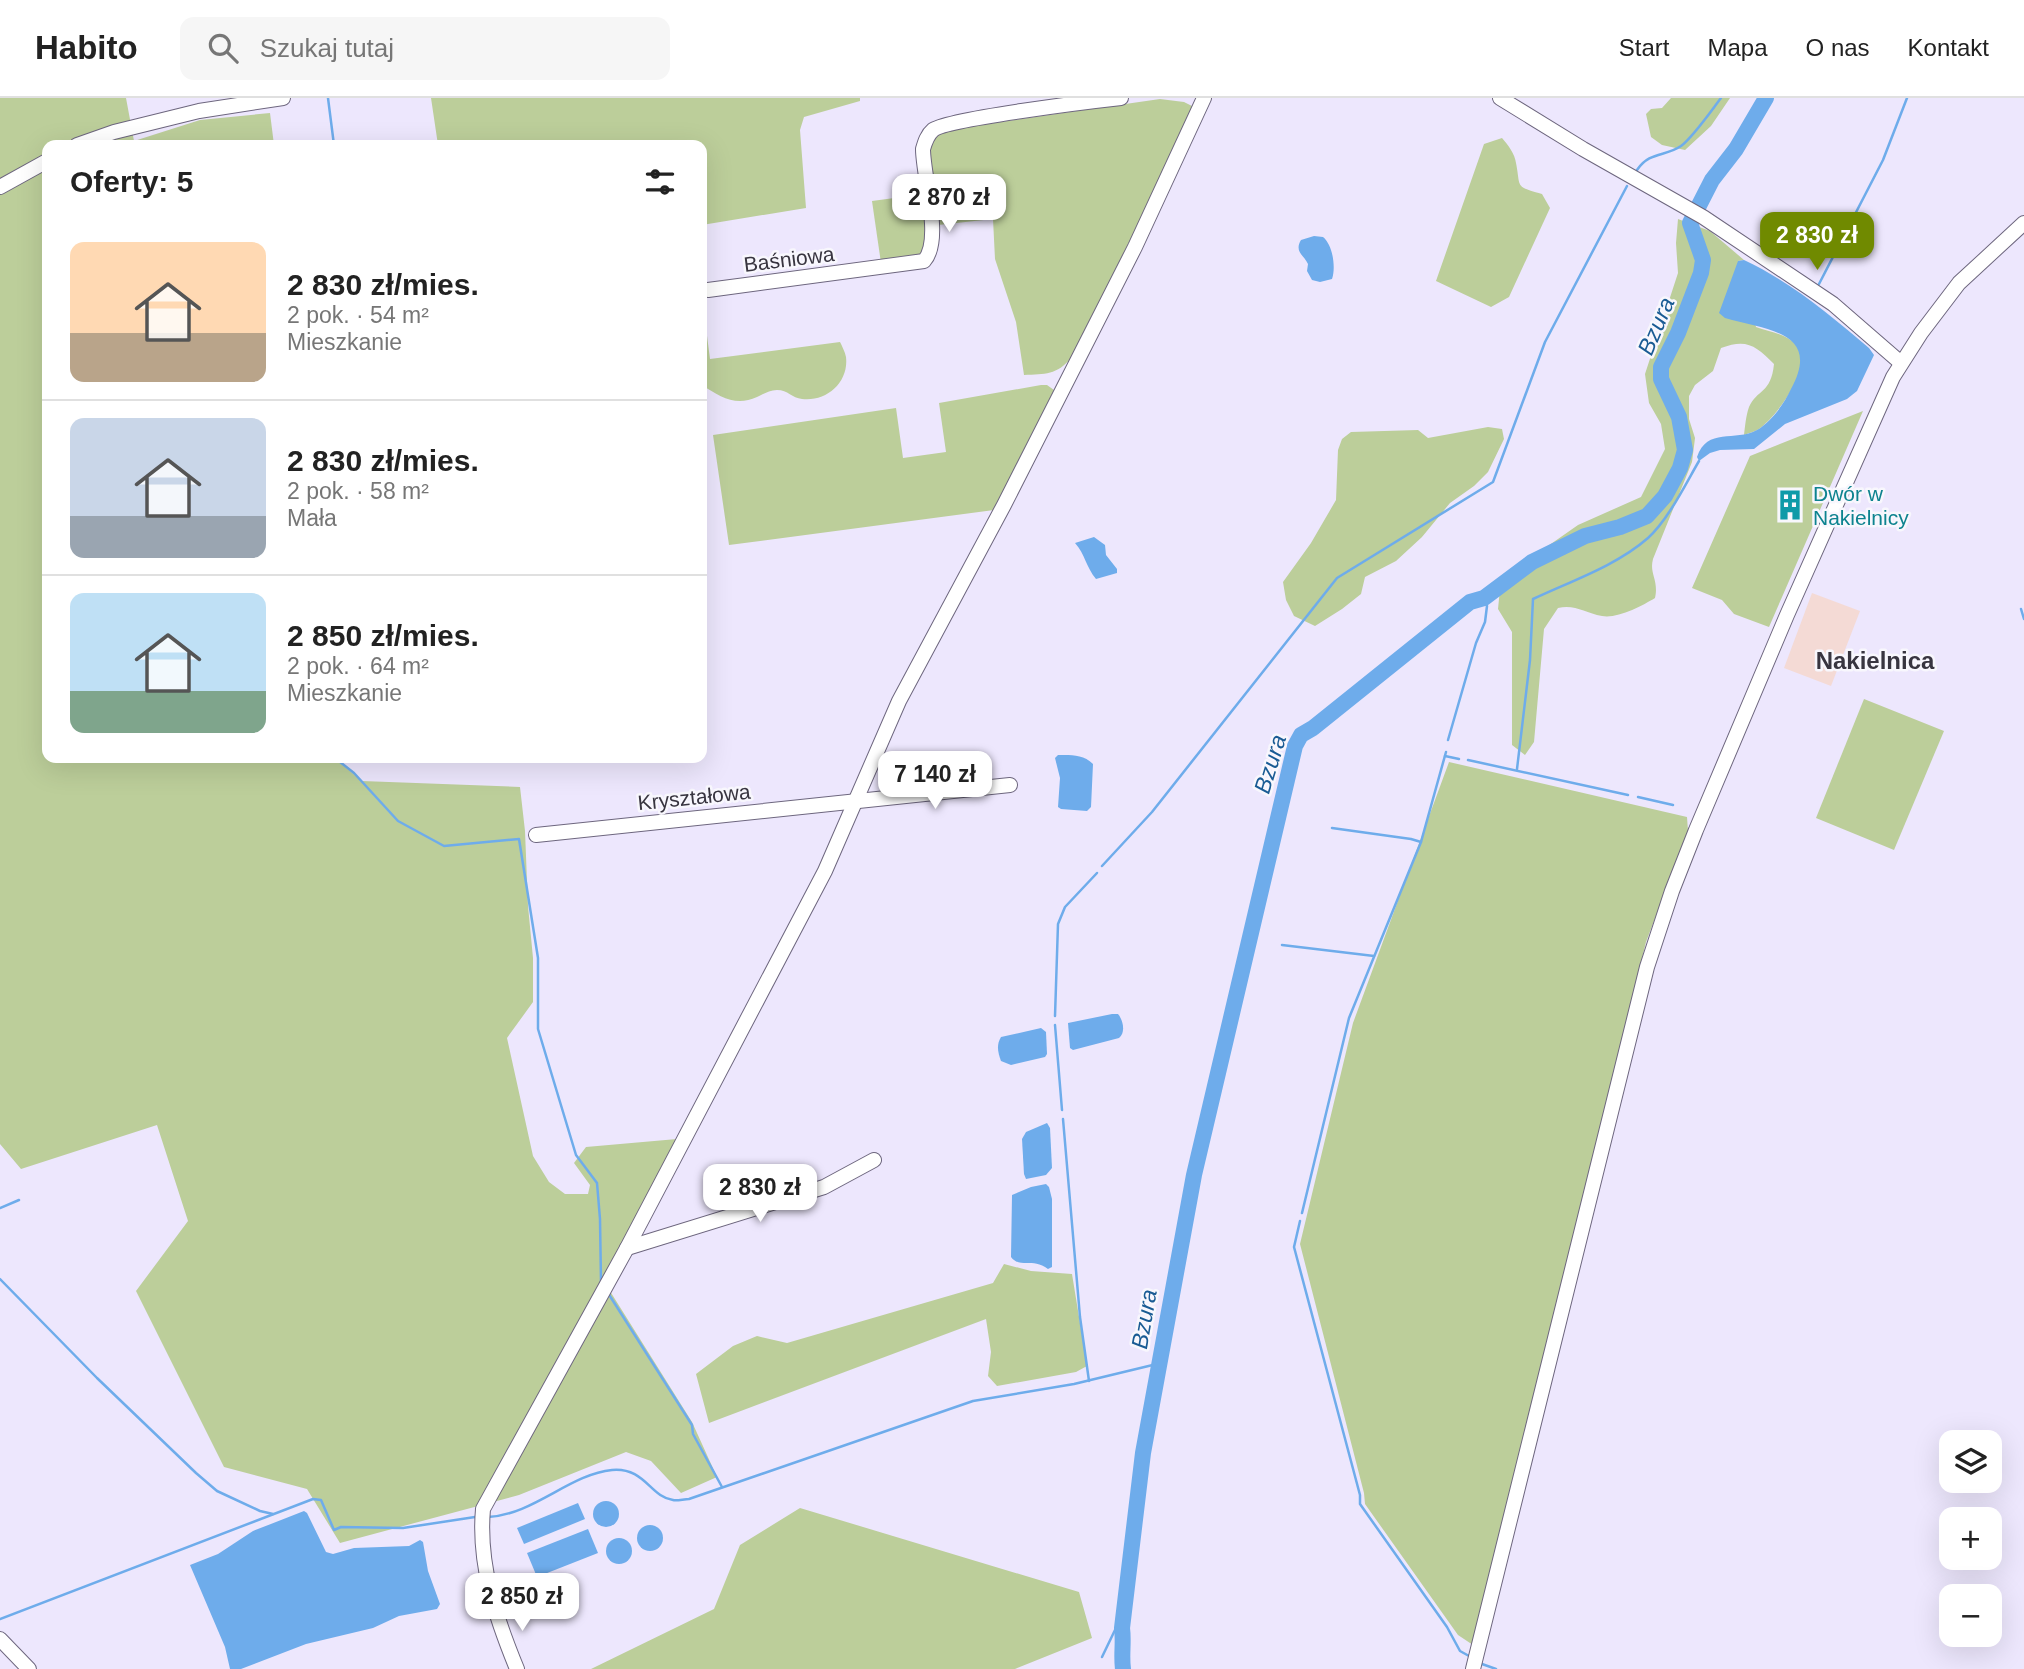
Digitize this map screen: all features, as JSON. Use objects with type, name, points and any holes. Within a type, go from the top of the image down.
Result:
[{"type":"street","points":[[91,140],[199,111],[283,98]]},
{"type":"street","name":"Baśniowa","points":[[708,290],[924,261],[929,255],[932,230],[923,149],[933,130],[963,122],[1121,98]]},
{"type":"street","points":[[1500,98],[1583,149],[1684,204],[1833,304],[1901,363]]},
{"type":"street","points":[[517,1669],[494,1610],[483,1549],[483,1509],[627,1248],[825,871],[900,701],[1004,505],[1135,247],[1198,100]]},
{"type":"street","points":[[0,187],[42,164]]},
{"type":"street","points":[[1473,1669],[1647,967],[1658,930],[1696,830],[1787,615],[1901,363],[1965,276],[2024,223]]},
{"type":"street","name":"Kryształowa","points":[[536,835],[1010,785]]},
{"type":"street","points":[[627,1248],[824,1187],[874,1160]]},
{"type":"street","points":[[0,1639],[29,1669]]},
{"type":"shaded area","points":[[1812,593],[1860,611],[1831,686],[1784,668]]},
{"type":"green space","points":[[0,98],[126,98],[134,140],[42,140],[42,763],[340,763],[362,781],[520,787],[533,958],[533,1002],[507,1038],[533,1156],[549,1182],[565,1194],[588,1194],[590,1185],[574,1163],[586,1147],[677,1139],[603,1280],[692,1422],[717,1477],[681,1493],[651,1461],[626,1452],[519,1495],[340,1543],[307,1489],[224,1467],[136,1291],[188,1221],[157,1125],[21,1169],[0,1144]]},
{"type":"green space","points":[[431,98],[860,98],[860,101],[804,117],[800,130],[806,208],[707,224],[707,140],[437,140]]},
{"type":"green space","points":[[1671,98],[1730,98],[1711,126],[1685,150],[1662,145],[1651,137],[1646,114],[1651,109],[1662,108]]},
{"type":"green space","points":[[1160,99],[1184,102],[1194,107],[1115,273],[1066,364],[1056,371],[1024,375],[1016,322],[995,259],[993,219],[938,225],[928,171],[930,143],[939,135],[959,128]]},
{"type":"green space","points":[[270,113],[273,140],[137,140],[200,120]]},
{"type":"green space","points":[[1502,138],[1514,156],[1520,185],[1542,194],[1550,208],[1509,297],[1491,307],[1436,281],[1484,144]]},
{"type":"green space","points":[[924,194],[927,241],[921,256],[881,263],[872,201]]},
{"type":"green space","points":[[1678,219],[1710,231],[1744,260],[1738,261],[1756,327],[1792,341],[1801,354],[1801,365],[1784,402],[1767,423],[1744,435],[1749,407],[1770,381],[1774,364],[1750,345],[1738,344],[1721,348],[1713,371],[1695,385],[1689,396],[1689,419],[1695,438],[1692,462],[1653,559],[1655,598],[1615,616],[1596,615],[1575,608],[1558,608],[1544,629],[1534,742],[1525,755],[1512,745],[1512,632],[1498,609],[1501,579],[1578,525],[1641,497],[1665,449],[1661,424],[1649,403],[1645,374],[1678,273]]},
{"type":"green space","points":[[707,336],[710,359],[840,342],[846,355],[846,366],[840,383],[827,394],[811,399],[799,398],[777,390],[749,400],[735,401],[709,389]]},
{"type":"green space","points":[[1047,385],[1054,390],[994,510],[729,545],[713,435],[896,408],[903,458],[946,452],[939,403]]},
{"type":"green space","points":[[1863,411],[1769,627],[1734,614],[1722,600],[1692,588],[1750,456]]},
{"type":"green space","points":[[1488,427],[1502,429],[1504,439],[1488,472],[1450,503],[1422,537],[1396,561],[1365,577],[1361,594],[1315,626],[1294,616],[1286,600],[1283,582],[1311,543],[1336,500],[1338,450],[1342,439],[1351,432],[1418,430],[1428,438]]},
{"type":"green space","points":[[1864,699],[1944,731],[1894,850],[1816,818]]},
{"type":"green space","points":[[1449,762],[1687,817],[1688,831],[1646,942],[1473,1645],[1458,1635],[1365,1504],[1300,1244],[1353,1023]]},
{"type":"green space","points":[[1004,1264],[1031,1271],[1072,1274],[1087,1366],[1076,1372],[997,1386],[988,1376],[991,1352],[986,1319],[709,1423],[696,1374],[733,1346],[757,1336],[787,1343],[993,1283]]},
{"type":"green space","points":[[800,1508],[1079,1592],[1092,1638],[1015,1669],[591,1669],[714,1609],[740,1545]]},
{"type":"water","points":[[1314,236],[1323,237],[1329,245],[1334,263],[1332,279],[1320,282],[1312,280],[1307,271],[1308,264],[1299,250],[1299,244],[1301,240]]},
{"type":"water","points":[[1744,260],[1778,278],[1810,300],[1840,323],[1874,355],[1857,391],[1847,399],[1785,424],[1754,449],[1720,450],[1699,461],[1697,457],[1708,442],[1715,438],[1749,433],[1767,422],[1785,401],[1799,370],[1800,356],[1795,345],[1785,337],[1725,318],[1719,313],[1738,261]]},
{"type":"water","points":[[1094,537],[1105,545],[1106,555],[1117,573],[1096,579],[1075,543]]},
{"type":"water","points":[[1058,755],[1081,757],[1093,764],[1091,807],[1087,811],[1058,807],[1060,778],[1055,758]]},
{"type":"water","points":[[1118,1014],[1122,1023],[1123,1029],[1119,1038],[1073,1050],[1070,1048],[1068,1023]]},
{"type":"water","points":[[1041,1028],[1046,1032],[1045,1057],[1011,1065],[1001,1061],[998,1043],[1001,1037]]},
{"type":"water","points":[[1047,1123],[1050,1128],[1052,1168],[1046,1175],[1026,1179],[1022,1139],[1026,1132]]},
{"type":"water","points":[[1046,1184],[1052,1199],[1052,1267],[1048,1269],[1037,1264],[1018,1262],[1011,1257],[1012,1195]]},
{"type":"water","points":[[606,1501],[615,1505],[619,1514],[615,1523],[606,1527],[597,1523],[593,1514],[597,1505]]},
{"type":"water","points":[[578,1503],[585,1519],[524,1544],[517,1528]]},
{"type":"water","points":[[304,1511],[326,1552],[333,1554],[354,1548],[409,1546],[420,1540],[423,1542],[428,1571],[440,1604],[437,1609],[399,1616],[373,1628],[306,1644],[241,1669],[230,1669],[225,1647],[190,1565],[218,1554],[253,1531]]},
{"type":"water","points":[[650,1525],[659,1529],[663,1538],[659,1547],[650,1551],[641,1547],[637,1538],[641,1529]]},
{"type":"water","points":[[588,1529],[598,1553],[537,1577],[527,1553]]},
{"type":"water","points":[[619,1538],[628,1542],[632,1551],[628,1560],[619,1564],[610,1560],[606,1551],[610,1542]]},
{"type":"waterway","points":[[328,98],[333,140]]},
{"type":"waterway","points":[[1637,170],[1652,157],[1686,142],[1721,98]]},
{"type":"waterway","name":"Bzura","points":[[1123,1669],[1122,1628],[1143,1453],[1194,1175],[1295,746],[1301,735],[1470,602],[1484,598],[1532,562],[1585,536],[1620,527],[1647,516],[1665,496],[1680,468],[1685,450],[1679,417],[1661,379],[1661,367],[1678,333],[1701,273],[1703,260],[1690,223],[1712,180],[1736,149],[1766,98]]},
{"type":"waterway","points":[[1819,284],[1883,160],[1907,98]]},
{"type":"waterway","points":[[1102,866],[1152,812],[1337,578],[1493,482],[1545,342],[1627,186]]},
{"type":"waterway","points":[[1517,769],[1530,660],[1533,599],[1608,565],[1648,538],[1669,512],[1699,461]]},
{"type":"waterway","points":[[1448,740],[1476,643],[1485,622],[1487,606],[1484,598]]},
{"type":"waterway","points":[[2021,609],[2024,619]]},
{"type":"waterway","points":[[1302,1213],[1349,1018],[1421,842],[1446,752]]},
{"type":"waterway","points":[[1445,756],[1459,759]]},
{"type":"waterway","points":[[1468,760],[1628,795]]},
{"type":"waterway","points":[[341,763],[398,821],[444,846],[519,839],[538,958],[538,1029],[576,1155],[597,1183],[601,1282]]},
{"type":"waterway","points":[[1638,797],[1673,805]]},
{"type":"waterway","points":[[1332,828],[1421,842]]},
{"type":"waterway","points":[[1055,1016],[1058,924],[1065,907],[1097,873]]},
{"type":"waterway","points":[[1282,945],[1374,956]]},
{"type":"waterway","points":[[1055,1025],[1062,1110]]},
{"type":"waterway","points":[[1063,1119],[1080,1317],[1089,1381]]},
{"type":"waterway","points":[[0,1208],[19,1200]]},
{"type":"waterway","points":[[1300,1221],[1294,1247],[1360,1495],[1360,1504],[1447,1627],[1460,1651],[1469,1656]]},
{"type":"waterway","points":[[0,1279],[97,1378],[196,1473],[217,1491],[260,1511],[273,1514]]},
{"type":"waterway","points":[[608,1293],[692,1425],[693,1434],[722,1487]]},
{"type":"waterway","points":[[488,1517],[505,1515],[581,1479],[612,1470],[623,1470],[640,1477],[665,1498],[689,1499],[973,1401],[1074,1384],[1161,1363]]},
{"type":"waterway","points":[[0,1619],[313,1499],[321,1500],[334,1530],[341,1527],[403,1528],[475,1517]]},
{"type":"waterway","points":[[1102,1657],[1115,1630],[1122,1628]]},
{"type":"waterway","points":[[1482,1664],[1496,1669]]},
{"type":"place","name":"Dwór w Nakielnicy","points":[[1790,505]]},
{"type":"district","name":"Nakielnica","points":[[1875,660]]}]
